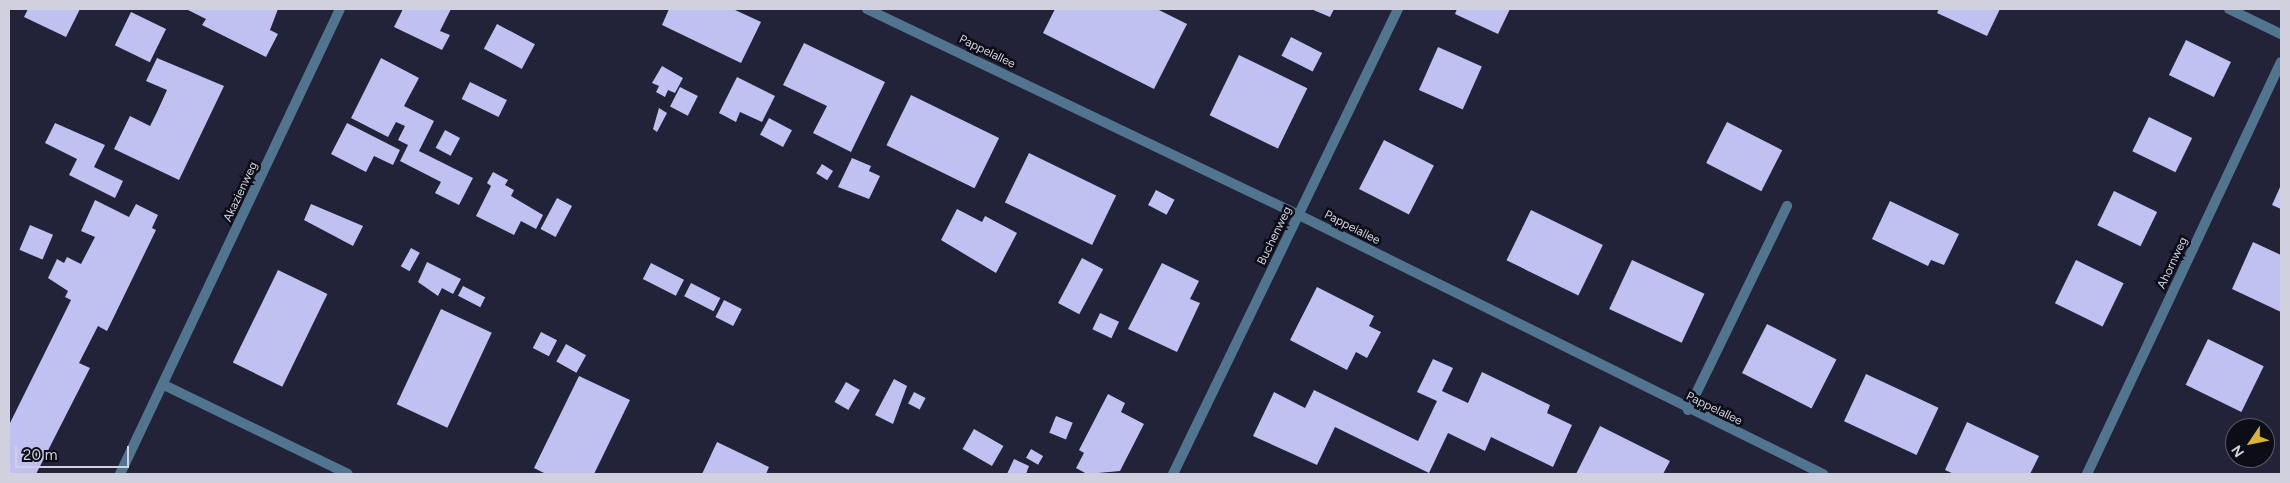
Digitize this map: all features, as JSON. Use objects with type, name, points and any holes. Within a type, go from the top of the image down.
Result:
[{"type":"street","name":"Akazienweg","points":[[120,474],[164,385],[340,9]]},
{"type":"street","name":"Pappelallee","points":[[867,9],[1299,216],[1688,410],[1823,474]]},
{"type":"street","name":"Buchenweg","points":[[1173,474],[1398,9]]},
{"type":"street","points":[[2229,9],[2281,34]]},
{"type":"street","name":"Ahornweg","points":[[2087,474],[2281,62]]},
{"type":"street","points":[[1688,410],[1787,206]]},
{"type":"street","points":[[164,385],[348,474]]},
{"type":"building","points":[[28,9],[80,9],[66,37],[24,17]]},
{"type":"building","points":[[186,9],[278,9],[270,30],[278,34],[266,57],[202,25],[206,19]]},
{"type":"building","points":[[403,9],[451,9],[440,31],[450,35],[442,50],[394,27]]},
{"type":"building","points":[[669,9],[733,9],[761,22],[741,63],[662,25]]},
{"type":"building","points":[[1055,9],[1157,9],[1187,24],[1154,89],[1043,33]]},
{"type":"building","points":[[1311,9],[1334,9],[1330,17]]},
{"type":"building","points":[[1457,9],[1510,9],[1498,34],[1455,14]]},
{"type":"building","points":[[1939,9],[2000,9],[1987,36],[1937,13]]},
{"type":"building","points":[[131,12],[166,29],[150,62],[115,45]]},
{"type":"building","points":[[497,24],[535,44],[522,69],[484,49]]},
{"type":"building","points":[[1291,37],[1322,53],[1313,72],[1281,56]]},
{"type":"building","points":[[2186,40],[2231,62],[2214,97],[2169,75]]},
{"type":"building","points":[[804,43],[885,82],[851,152],[813,133],[827,106],[783,85]]},
{"type":"building","points":[[1438,47],[1482,67],[1463,109],[1419,90]]},
{"type":"building","points":[[1239,55],[1307,88],[1278,149],[1210,115]]},
{"type":"building","points":[[157,58],[224,86],[179,180],[114,149],[130,116],[150,126],[157,112],[167,90],[146,81]]},
{"type":"building","points":[[381,58],[419,78],[404,106],[434,121],[419,151],[473,178],[459,205],[435,193],[441,182],[400,161],[408,145],[398,140],[405,126],[396,122],[388,137],[351,118]]},
{"type":"building","points":[[662,66],[683,78],[675,93],[668,90],[665,97],[656,92],[659,86],[652,83]]},
{"type":"building","points":[[737,77],[775,96],[762,122],[740,112],[736,122],[719,113]]},
{"type":"building","points":[[470,82],[507,100],[499,117],[462,99]]},
{"type":"building","points":[[680,87],[698,96],[688,116],[670,107]]},
{"type":"building","points":[[911,95],[999,138],[975,188],[886,145]]},
{"type":"building","points":[[659,108],[667,113],[657,132],[653,129]]},
{"type":"building","points":[[2149,117],[2192,138],[2175,172],[2132,151]]},
{"type":"building","points":[[769,118],[792,130],[783,147],[760,135]]},
{"type":"building","points":[[1727,122],[1782,150],[1761,191],[1706,163]]},
{"type":"building","points":[[55,123],[105,145],[94,167],[123,181],[115,198],[69,175],[77,159],[45,143]]},
{"type":"building","points":[[347,123],[400,150],[393,165],[374,156],[366,172],[331,154]]},
{"type":"building","points":[[445,130],[460,138],[451,156],[436,148]]},
{"type":"building","points":[[1384,140],[1434,165],[1409,214],[1359,189]]},
{"type":"building","points":[[1029,153],[1116,196],[1092,245],[1005,202]]},
{"type":"building","points":[[852,158],[871,166],[869,171],[880,176],[869,199],[838,187]]},
{"type":"building","points":[[822,164],[833,171],[827,180],[816,173]]},
{"type":"building","points":[[493,172],[508,180],[505,185],[514,190],[511,196],[543,215],[536,229],[521,221],[514,235],[476,216],[491,186],[487,183]]},
{"type":"building","points":[[2281,185],[2281,209],[2272,205]]},
{"type":"building","points":[[1156,190],[1175,200],[1167,215],[1148,205]]},
{"type":"building","points":[[2114,191],[2157,212],[2140,246],[2097,225]]},
{"type":"building","points":[[557,198],[572,206],[556,237],[541,229]]},
{"type":"building","points":[[95,200],[129,217],[136,204],[158,215],[152,228],[156,230],[107,331],[98,326],[79,363],[90,368],[36,474],[9,474],[9,425],[71,300],[65,297],[68,291],[48,278],[57,259],[64,263],[67,257],[81,264],[95,237],[81,231]]},
{"type":"building","points":[[1890,201],[1959,234],[1944,265],[1931,260],[1928,266],[1872,239]]},
{"type":"building","points":[[311,204],[363,226],[353,246],[304,220]]},
{"type":"building","points":[[957,209],[982,222],[985,216],[1017,233],[996,273],[941,240]]},
{"type":"building","points":[[1531,210],[1603,245],[1578,295],[1506,260]]},
{"type":"building","points":[[30,225],[53,235],[42,260],[19,250]]},
{"type":"building","points":[[2253,242],[2281,255],[2281,312],[2232,289]]},
{"type":"building","points":[[411,248],[420,253],[410,271],[401,266]]},
{"type":"building","points":[[1082,258],[1103,269],[1079,314],[1058,303]]},
{"type":"building","points":[[1632,260],[1705,294],[1682,343],[1609,309]]},
{"type":"building","points":[[2076,260],[2124,283],[2103,326],[2055,303]]},
{"type":"building","points":[[427,262],[461,279],[453,294],[442,288],[438,296],[418,282]]},
{"type":"building","points":[[651,263],[684,280],[676,296],[643,279]]},
{"type":"building","points":[[1162,263],[1199,281],[1190,299],[1200,303],[1177,352],[1128,329]]},
{"type":"building","points":[[278,270],[327,294],[282,387],[233,363]]},
{"type":"building","points":[[691,283],[720,298],[714,311],[684,296]]},
{"type":"building","points":[[463,286],[485,297],[480,307],[458,296]]},
{"type":"building","points":[[1317,287],[1374,316],[1369,326],[1381,332],[1367,358],[1356,352],[1347,370],[1290,340]]},
{"type":"building","points":[[724,300],[742,309],[733,326],[715,317]]},
{"type":"building","points":[[441,309],[492,333],[447,428],[397,404]]},
{"type":"building","points":[[1100,313],[1119,322],[1111,338],[1092,329]]},
{"type":"building","points":[[1767,324],[1836,359],[1812,408],[1742,373]]},
{"type":"building","points":[[541,332],[557,340],[549,356],[533,348]]},
{"type":"building","points":[[2208,339],[2264,366],[2241,412],[2186,385]]},
{"type":"building","points":[[566,344],[586,355],[576,373],[556,361]]},
{"type":"building","points":[[1433,359],[1453,368],[1442,391],[1468,403],[1482,372],[1550,405],[1547,413],[1572,425],[1553,467],[1491,437],[1485,451],[1448,433],[1429,473],[1335,427],[1317,465],[1253,436],[1274,392],[1305,408],[1314,390],[1418,441],[1437,401],[1417,392]]},
{"type":"building","points":[[1866,374],[1939,408],[1917,455],[1844,421]]},
{"type":"building","points":[[579,376],[630,400],[594,474],[546,474],[534,468]]},
{"type":"building","points":[[894,379],[907,386],[893,424],[875,415]]},
{"type":"building","points":[[846,382],[860,390],[848,410],[834,402]]},
{"type":"building","points":[[914,392],[926,398],[920,409],[908,404]]},
{"type":"building","points":[[1108,394],[1125,403],[1121,412],[1144,424],[1120,471],[1087,474],[1076,468],[1084,453],[1079,450]]},
{"type":"building","points":[[1056,416],[1073,423],[1066,439],[1049,433]]},
{"type":"building","points":[[1967,422],[2039,456],[2030,474],[1954,474],[1945,470]]},
{"type":"building","points":[[1600,426],[1670,461],[1663,474],[1576,474]]},
{"type":"building","points":[[974,429],[1003,446],[992,466],[962,449]]},
{"type":"building","points":[[717,442],[769,467],[766,474],[702,474]]},
{"type":"building","points":[[1031,449],[1043,456],[1038,465],[1026,458]]},
{"type":"building","points":[[1014,459],[1029,466],[1026,474],[1007,474]]}]
